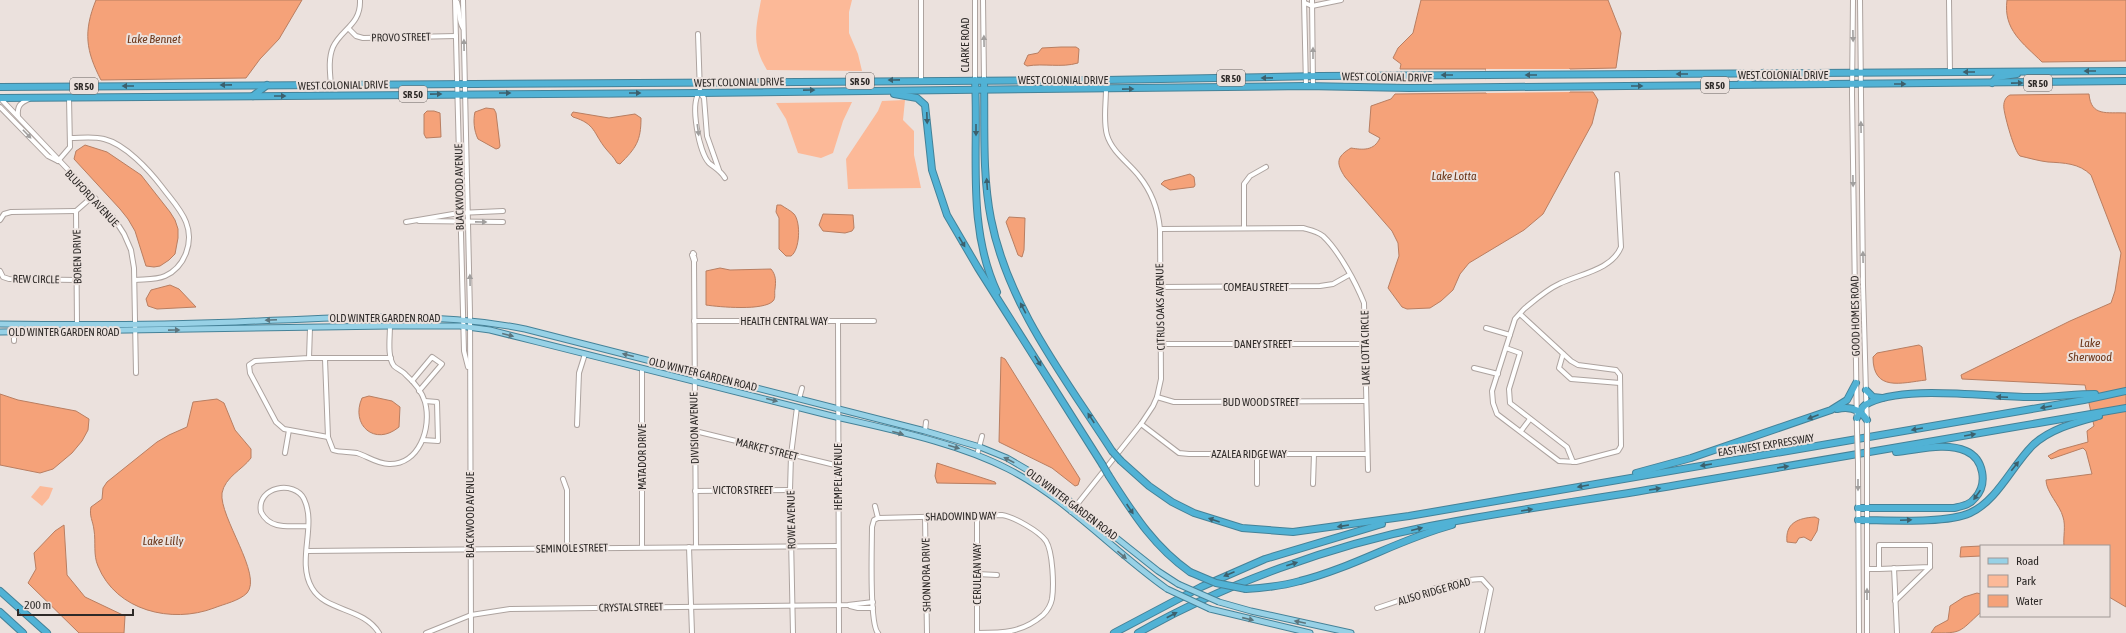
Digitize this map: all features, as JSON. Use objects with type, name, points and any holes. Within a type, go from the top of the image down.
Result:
[{"type":"highway","points":[[1992,83],[1997,77],[2036,71]]},
{"type":"highway","name":"WEST COLONIAL DRIVE","points":[[0,87],[921,80],[1120,80],[1570,74],[2126,71]]},
{"type":"highway","points":[[1736,85],[1753,79],[1763,73]]},
{"type":"highway","points":[[1614,74],[1614,86]]},
{"type":"highway","points":[[1622,74],[1622,86]]},
{"type":"highway","name":"CLARKE ROAD","points":[[975,80],[978,229],[985,261],[1002,304]]},
{"type":"highway","name":"CLARKE ROAD","points":[[984,80],[987,191],[990,218],[1004,266],[1016,295],[1042,342],[1112,451],[1121,461],[1148,486],[1172,502],[1194,513],[1242,528],[1293,532],[1409,516]]},
{"type":"highway","points":[[1089,90],[1104,80]]},
{"type":"highway","points":[[1106,89],[1112,83],[1120,80]]},
{"type":"highway","name":"WEST COLONIAL DRIVE","points":[[0,98],[213,97],[457,93],[700,93],[816,90],[1089,90],[1306,86],[1486,87],[2126,82]]},
{"type":"highway","points":[[253,96],[267,85]]},
{"type":"highway","points":[[875,91],[914,97],[924,105],[929,159],[939,196],[958,235],[1109,476],[1152,539],[1171,558],[1190,572],[1216,583],[1246,589],[1270,587],[1301,581],[1429,532],[1488,516]]},
{"type":"highway","points":[[1831,410],[1847,400],[1856,383]]},
{"type":"highway","points":[[1866,390],[1873,397],[1883,398],[1938,393],[2035,397],[2083,397],[2126,391]]},
{"type":"highway","name":"EAST-WEST EXPRESSWAY","points":[[1409,516],[2083,397]]},
{"type":"highway","points":[[1858,413],[1866,404],[1883,398]]},
{"type":"highway","points":[[1622,479],[1629,474],[1691,458],[1831,410],[1846,407],[1858,413],[1867,420]]},
{"type":"highway","points":[[1138,633],[1186,607],[1278,569],[1352,545],[1413,530],[1488,516],[2088,416],[2126,408]]},
{"type":"highway","points":[[1858,520],[1953,518],[1971,513],[1993,495],[2034,444],[2060,429],[2088,416]]},
{"type":"highway","points":[[1849,456],[1940,447],[1956,448],[1977,458],[1982,468],[1983,481],[1980,492],[1965,506],[1954,508],[1858,508]]},
{"type":"highway","points":[[1114,633],[1201,587],[1266,559],[1409,516]]},
{"type":"highway","points":[[0,591],[47,633]]},
{"type":"highway","points":[[0,612],[23,633]]},
{"type":"main road","name":"OLD WINTER GARDEN ROAD","points":[[0,324],[235,322],[310,318],[390,317],[470,319],[525,329],[925,431],[980,447],[1007,458],[1031,472],[1158,571],[1178,584],[1219,602],[1340,632],[1352,633]]},
{"type":"main road","points":[[310,318],[310,328]]},
{"type":"main road","name":"OLD WINTER GARDEN ROAD","points":[[0,332],[390,326],[470,327],[490,330],[838,417],[977,455],[1028,479],[1071,512],[1140,570],[1167,589],[1210,609],[1310,633]]},
{"type":"street","points":[[331,85],[331,57],[333,48],[338,40],[349,29],[359,13],[360,0]]},
{"type":"street","points":[[455,0],[459,8],[460,22],[464,28]]},
{"type":"street","name":"BLACKWOOD AVENUE","points":[[455,0],[459,213],[464,351],[469,373]]},
{"type":"street","name":"BLACKWOOD AVENUE","points":[[463,0],[470,319],[471,633]]},
{"type":"street","points":[[921,0],[921,80]]},
{"type":"street","name":"CLARKE ROAD","points":[[974,0],[975,80]]},
{"type":"street","name":"CLARKE ROAD","points":[[983,0],[984,80]]},
{"type":"street","points":[[1304,1],[1311,0],[1312,6],[1314,86]]},
{"type":"street","points":[[1304,1],[1312,6],[1341,0]]},
{"type":"street","name":"GOOD HOMES ROAD","points":[[1853,0],[1852,84],[1856,383],[1858,413],[1859,633]]},
{"type":"street","name":"GOOD HOMES ROAD","points":[[1860,0],[1862,235],[1867,420],[1867,633]]},
{"type":"street","points":[[1949,0],[1950,72]]},
{"type":"street","points":[[1304,1],[1306,86]]},
{"type":"street","name":"PROVO STREET","points":[[349,29],[356,36],[363,38],[456,36]]},
{"type":"street","points":[[698,34],[699,82],[700,93],[704,98],[706,136],[719,170]]},
{"type":"street","name":"CITRUS OAKS AVENUE","points":[[1071,512],[1141,424],[1157,397],[1161,379],[1160,229],[1158,212],[1147,187],[1107,137],[1106,89]]},
{"type":"street","points":[[700,93],[696,98],[695,113],[699,138],[709,162],[719,170],[725,178]]},
{"type":"street","name":"BLUFORD AVENUE","points":[[0,98],[53,152],[58,161],[92,197],[113,217],[124,234],[131,250],[135,280],[136,373]]},
{"type":"street","points":[[18,116],[18,107],[22,102],[30,98]]},
{"type":"street","points":[[58,161],[70,147],[70,98]]},
{"type":"street","name":"BLUFORD AVENUE","points":[[0,107],[48,156],[58,161]]},
{"type":"street","points":[[70,138],[104,139],[116,144],[142,163],[180,211],[186,222],[189,238],[186,255],[178,267],[164,276],[135,280]]},
{"type":"street","points":[[1244,228],[1244,184],[1250,176],[1266,167]]},
{"type":"street","points":[[1520,314],[1563,354],[1578,365],[1616,370],[1620,375],[1621,446],[1614,453],[1573,462],[1559,460],[1497,414],[1493,403],[1492,391],[1515,319],[1520,314],[1558,284],[1606,265],[1618,254],[1620,247],[1617,174]]},
{"type":"street","points":[[0,220],[4,214],[11,212],[76,211],[92,197]]},
{"type":"street","name":"BOREN DRIVE","points":[[76,211],[77,324]]},
{"type":"street","points":[[503,211],[459,213],[406,222],[503,222]]},
{"type":"street","name":"LAKE LOTTA CIRCLE","points":[[1160,229],[1303,228],[1314,231],[1322,236],[1332,247],[1359,291],[1364,303],[1368,470]]},
{"type":"street","points":[[1854,235],[1862,235]]},
{"type":"street","name":"DIVISION AVENUE","points":[[694,254],[692,255],[694,261],[693,380],[696,547]]},
{"type":"street","name":"REW CIRCLE","points":[[0,271],[3,277],[9,279],[77,280]]},
{"type":"street","name":"COMEAU STREET","points":[[1160,287],[1320,286],[1333,284],[1349,275]]},
{"type":"street","points":[[1855,283],[1863,284]]},
{"type":"street","name":"HEALTH CENTRAL WAY","points":[[694,321],[874,321]]},
{"type":"street","name":"HEMPEL AVENUE","points":[[838,321],[839,633]]},
{"type":"street","points":[[14,324],[14,341]]},
{"type":"street","points":[[325,359],[328,437],[333,450],[356,453],[386,464],[407,460],[416,452],[423,440],[426,420],[425,401],[412,381],[394,366],[391,358],[390,326]]},
{"type":"street","points":[[309,358],[310,328]]},
{"type":"street","points":[[1486,328],[1510,335]]},
{"type":"street","name":"DANEY STREET","points":[[1161,344],[1366,344]]},
{"type":"street","points":[[1506,348],[1520,353],[1509,389],[1509,400],[1513,407],[1567,447],[1573,462]]},
{"type":"street","points":[[577,425],[579,373],[585,354]]},
{"type":"street","points":[[1563,354],[1559,368],[1571,379],[1620,383]]},
{"type":"street","points":[[412,381],[432,357],[442,364],[419,391]]},
{"type":"street","points":[[328,437],[289,430],[276,422],[250,373],[249,365],[255,361],[309,358],[391,358]]},
{"type":"street","name":"MATADOR DRIVE","points":[[642,368],[642,547]]},
{"type":"street","points":[[1474,368],[1498,374]]},
{"type":"street","points":[[799,399],[802,388]]},
{"type":"street","name":"BUD WOOD STREET","points":[[1157,397],[1174,402],[1366,401]]},
{"type":"street","points":[[423,440],[438,441],[437,402],[425,401]]},
{"type":"street","name":"ROWE AVENUE","points":[[793,633],[790,490],[791,455],[797,407]]},
{"type":"street","points":[[1521,431],[1530,419]]},
{"type":"street","points":[[925,431],[926,422]]},
{"type":"street","name":"AZALEA RIDGE WAY","points":[[1141,424],[1180,453],[1367,454]]},
{"type":"street","points":[[285,453],[289,430]]},
{"type":"street","name":"MARKET STREET","points":[[695,431],[839,466]]},
{"type":"street","points":[[977,455],[982,436]]},
{"type":"street","points":[[1257,454],[1257,484]]},
{"type":"street","points":[[1313,484],[1314,454]]},
{"type":"street","points":[[563,479],[567,490],[567,548]]},
{"type":"street","points":[[307,526],[280,526],[269,524],[261,512],[262,499],[267,492],[274,490],[297,491],[304,497],[307,509],[307,526],[306,551],[307,576],[312,588],[319,596],[367,618],[379,633]]},
{"type":"street","name":"VICTOR STREET","points":[[695,491],[790,490]]},
{"type":"street","points":[[875,506],[878,518],[874,520],[872,527],[873,608],[874,625],[878,633]]},
{"type":"street","name":"SHADOWIND WAY","points":[[878,518],[977,516],[1011,517],[1043,538],[1051,550],[1052,599],[1049,608],[1043,615],[1022,628],[1005,633],[977,633]]},
{"type":"street","name":"CERULEAN WAY","points":[[977,516],[977,633]]},
{"type":"street","name":"SHONNORA DRIVE","points":[[925,517],[927,633]]},
{"type":"street","points":[[1879,569],[1879,545],[1930,545],[1930,567],[1894,601]]},
{"type":"street","name":"SEMINOLE STREET","points":[[306,551],[838,546]]},
{"type":"street","points":[[689,547],[692,633]]},
{"type":"street","points":[[1859,572],[1879,569],[1930,567]]},
{"type":"street","points":[[1894,568],[1894,601],[1897,633]]},
{"type":"street","points":[[977,574],[997,575]]},
{"type":"street","name":"ALISO RIDGE ROAD","points":[[1377,608],[1473,579],[1482,579],[1491,589],[1482,633]]},
{"type":"street","points":[[839,605],[873,602]]},
{"type":"street","name":"CRYSTAL STREET","points":[[426,633],[471,615],[510,609],[839,605]]},
{"type":"street","points":[[848,605],[858,608],[873,608]]},
{"type":"green space","points":[[761,0],[852,0],[849,12],[849,33],[858,54],[862,71],[767,70],[759,52],[756,36]]},
{"type":"green space","points":[[905,100],[903,120],[914,131],[914,155],[921,188],[848,189],[846,159],[878,111],[882,101]]},
{"type":"green space","points":[[852,102],[843,121],[833,153],[821,158],[798,153],[786,119],[776,103]]},
{"type":"green space","points":[[40,486],[53,488],[49,498],[42,506],[31,497]]},
{"type":"water","name":"Lake Bennet","points":[[96,0],[302,0],[279,39],[260,59],[246,78],[101,80],[92,60],[88,41],[89,22]]},
{"type":"water","name":"Lake Lotta","points":[[1421,0],[1608,0],[1621,33],[1616,68],[1569,69],[1569,92],[1593,92],[1598,100],[1592,124],[1543,214],[1524,230],[1469,263],[1460,274],[1453,290],[1441,301],[1430,308],[1407,309],[1402,307],[1388,288],[1399,256],[1398,243],[1392,231],[1345,177],[1340,168],[1339,161],[1342,154],[1351,148],[1368,149],[1378,142],[1380,138],[1369,132],[1371,106],[1391,99],[1395,94],[1487,93],[1486,69],[1400,69],[1401,64],[1393,58],[1398,48],[1413,33]]},
{"type":"water","points":[[2007,0],[2126,0],[2126,61],[2042,62],[2022,42],[2011,28],[2008,20]]},
{"type":"water","points":[[1076,47],[1079,49],[1078,63],[1065,65],[1027,66],[1024,64],[1028,55],[1038,53],[1042,48]]},
{"type":"water","name":"Lake Sherwood","points":[[2089,94],[2093,107],[2097,110],[2106,113],[2126,113],[2126,607],[2110,598],[2110,545],[2064,545],[2063,517],[2048,489],[2046,480],[2092,474],[2086,451],[2083,448],[2051,459],[2048,456],[2059,450],[2088,442],[2087,431],[2094,426],[2085,385],[1962,379],[1961,375],[2070,321],[2111,303],[2115,291],[2121,253],[2091,175],[2081,168],[2071,164],[2045,162],[2020,156],[2013,141],[2004,109],[2005,100],[2010,95]]},
{"type":"water","points":[[486,108],[494,109],[496,113],[500,146],[496,149],[478,139],[476,133],[474,122],[475,112]]},
{"type":"water","points":[[427,111],[440,113],[441,137],[426,138],[424,134],[424,114]]},
{"type":"water","points":[[573,112],[609,118],[635,114],[641,118],[639,138],[630,153],[620,164],[617,163],[590,126],[573,117],[571,115]]},
{"type":"water","points":[[85,145],[107,152],[141,175],[170,212],[178,229],[178,238],[175,254],[169,260],[160,266],[146,266],[135,231],[128,219],[74,159],[76,151]]},
{"type":"water","points":[[1190,174],[1194,177],[1194,187],[1170,190],[1161,184],[1164,181]]},
{"type":"water","points":[[777,205],[781,205],[794,214],[798,223],[798,242],[794,253],[791,256],[786,256],[779,249],[779,218],[776,212]]},
{"type":"water","points":[[823,214],[853,215],[854,228],[852,231],[845,233],[823,231],[819,225]]},
{"type":"water","points":[[1009,217],[1025,218],[1024,250],[1022,257],[1018,255],[1006,222]]},
{"type":"water","points":[[720,268],[730,270],[771,269],[775,276],[774,300],[768,304],[751,307],[706,305],[706,271]]},
{"type":"water","points":[[170,285],[179,289],[196,307],[157,309],[148,306],[146,299],[151,290]]},
{"type":"water","points":[[1919,345],[1922,347],[1926,380],[1907,383],[1890,383],[1878,376],[1874,368],[1873,357],[1877,353]]},
{"type":"water","points":[[1001,357],[1005,359],[1080,479],[1078,485],[1075,486],[1052,468],[999,442]]},
{"type":"water","points":[[0,394],[18,400],[76,411],[89,419],[88,430],[82,441],[72,453],[53,469],[40,473],[0,465]]},
{"type":"water","points":[[369,396],[392,401],[400,407],[399,427],[390,433],[381,435],[374,434],[367,430],[359,417],[359,408],[362,398]]},
{"type":"water","name":"Lake Lilly","points":[[217,399],[224,403],[235,430],[251,449],[251,458],[230,478],[222,493],[227,516],[249,573],[250,585],[244,596],[198,613],[181,615],[164,614],[147,610],[118,594],[106,581],[96,562],[95,535],[90,513],[91,507],[102,499],[103,488],[107,482],[157,442],[187,427],[193,402]]},
{"type":"water","points":[[937,463],[995,482],[996,484],[937,483],[935,476]]},
{"type":"water","points":[[1815,517],[1819,519],[1817,531],[1811,541],[1804,537],[1799,538],[1796,543],[1787,542],[1788,530],[1790,526],[1798,520]]},
{"type":"water","points":[[64,525],[67,575],[85,597],[125,616],[124,633],[79,633],[28,583],[36,569],[34,553],[55,531]]},
{"type":"water","points":[[1980,546],[1980,556],[1960,557],[1961,547]]},
{"type":"water","points":[[1977,593],[1980,594],[1980,613],[1964,628],[1955,632],[1931,633],[1935,627],[1948,620],[1950,606],[1964,597]]},
{"type":"pier","points":[[1486,69],[1570,69],[1570,92],[1486,93]]}]
